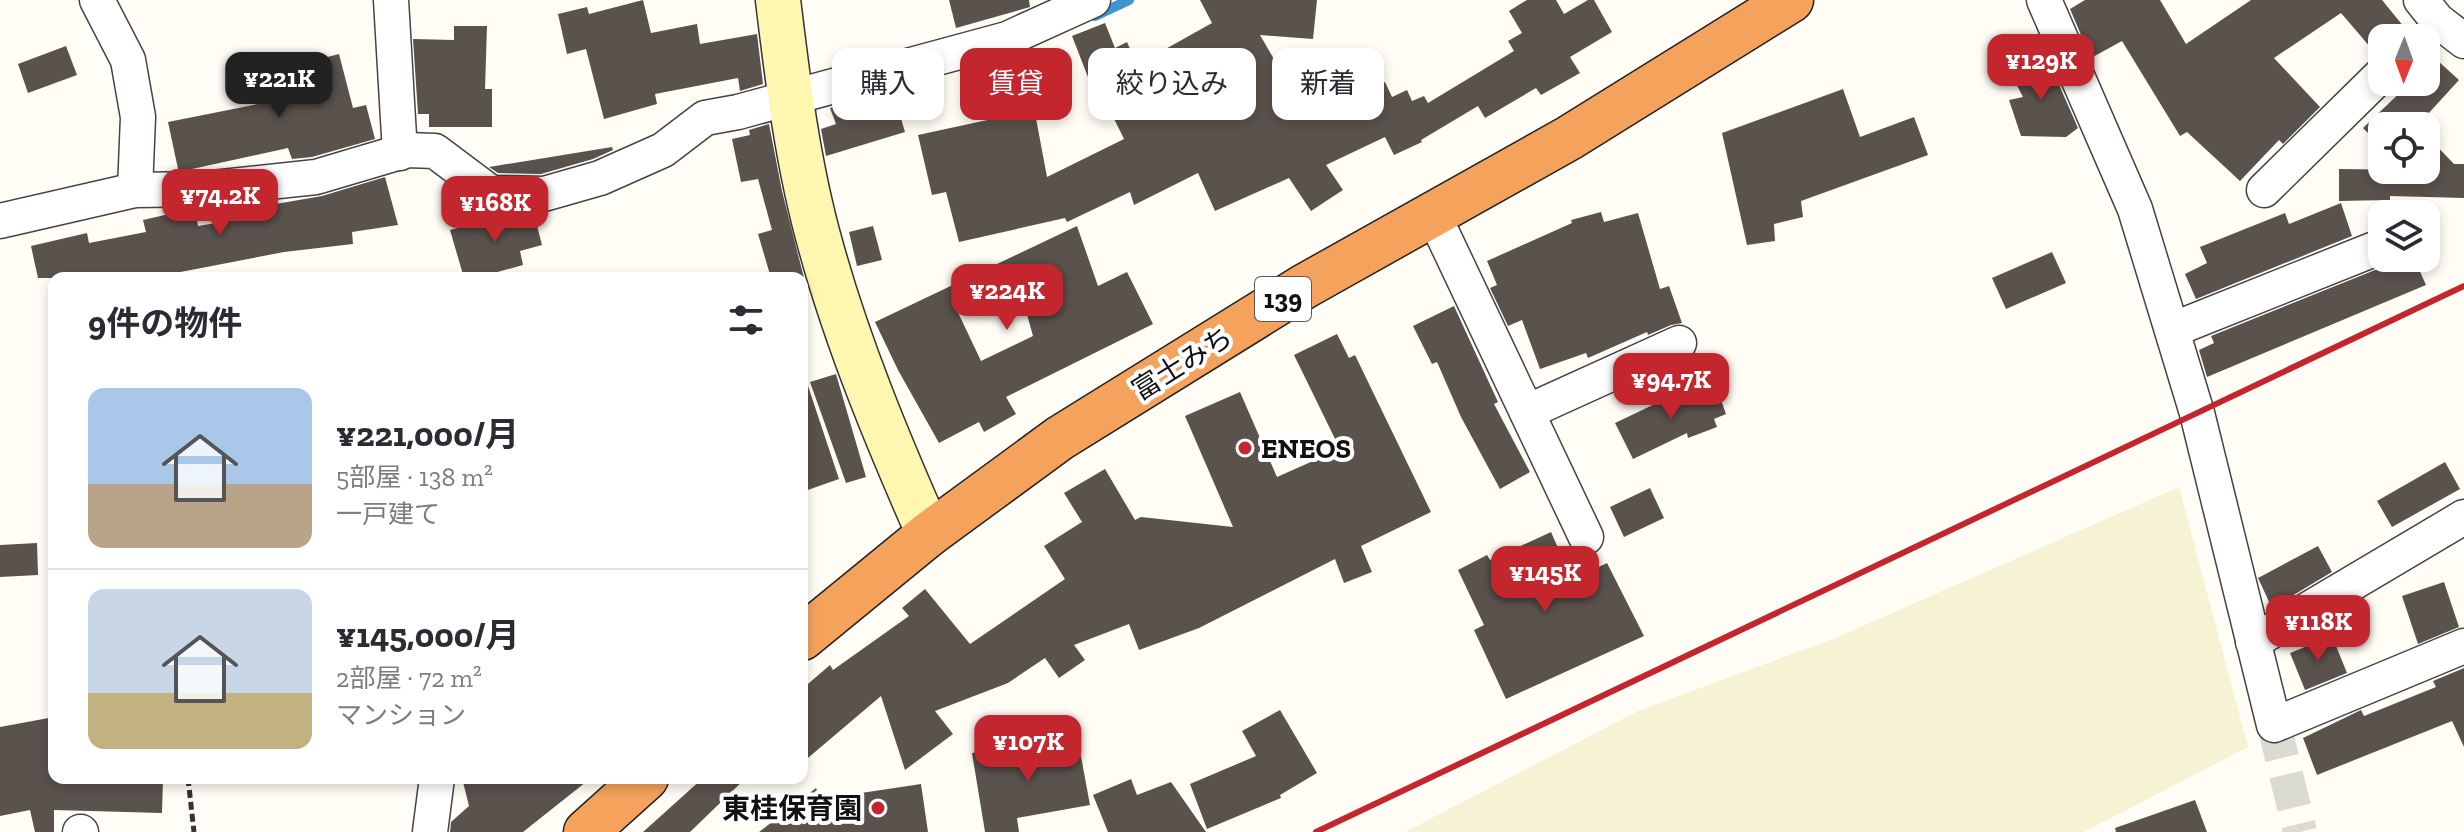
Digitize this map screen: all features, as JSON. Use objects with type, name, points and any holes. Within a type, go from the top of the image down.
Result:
[{"type":"highway","name":"富士みち","points":[[808,633],[929,534],[1060,438],[1305,286],[1569,138],[1791,0]]},
{"type":"highway","points":[[586,832],[639,784]]},
{"type":"main road","points":[[778,0],[789,98],[820,246],[838,305],[894,454],[929,534]]},
{"type":"street","points":[[97,0],[128,60],[138,117],[135,190]]},
{"type":"street","points":[[391,0],[400,153]]},
{"type":"street","points":[[0,221],[135,190],[203,189],[316,177],[407,150],[435,151],[491,193],[544,194],[600,178],[663,150],[705,118],[1007,39],[1093,0]]},
{"type":"street","points":[[2044,0],[2135,209],[2197,413],[2274,725],[2464,646]]},
{"type":"street","points":[[2426,19],[2464,41]]},
{"type":"street","points":[[2264,190],[2368,88]]},
{"type":"street","points":[[1433,214],[1586,537]]},
{"type":"street","points":[[2172,330],[2368,252]]},
{"type":"street","points":[[1527,412],[1679,343]]},
{"type":"street","points":[[2253,642],[2464,517]]},
{"type":"street","points":[[430,832],[436,784]]},
{"type":"path","points":[[189,784],[194,832]]},
{"type":"shaded area","points":[[2179,487],[2248,747],[2084,832],[1405,832],[1638,711],[1833,639]]},
{"type":"building","points":[[643,0],[651,33],[697,24],[700,44],[757,34],[763,84],[740,91],[738,78],[655,94],[657,104],[604,119],[586,49],[567,54],[558,14],[587,7],[589,14]]},
{"type":"building","points":[[949,0],[1029,0],[1030,7],[956,28]]},
{"type":"building","points":[[1200,0],[1317,0],[1313,39],[1260,35],[1272,56],[1272,120],[1384,120],[1385,82],[1392,97],[1407,90],[1412,101],[1424,96],[1428,103],[1514,51],[1508,41],[1522,33],[1509,11],[1527,0],[1556,0],[1564,14],[1588,0],[1594,0],[1612,32],[1570,57],[1580,73],[1541,95],[1536,88],[1485,118],[1478,106],[1422,142],[1394,155],[1385,137],[1326,165],[1343,190],[1311,211],[1289,178],[1215,211],[1198,173],[1134,205],[1130,192],[1067,222],[1065,218],[959,242],[946,192],[932,195],[918,135],[987,120],[1036,120],[1047,177],[1124,139],[1115,120],[1256,120],[1256,48],[1167,48],[1212,23]]},
{"type":"building","points":[[2085,0],[2160,0],[2186,44],[2251,0],[2382,0],[2402,24],[2368,24],[2368,44],[2341,13],[2274,58],[2320,107],[2283,144],[2279,140],[2240,181],[2187,132],[2180,136],[2122,41],[2091,58],[2070,9]]},
{"type":"building","points":[[1105,23],[1115,48],[1088,48],[1088,77],[1072,36]]},
{"type":"building","points":[[454,26],[487,26],[485,89],[492,89],[492,127],[429,127],[429,114],[418,114],[413,39],[454,40]]},
{"type":"building","points":[[1127,42],[1130,48],[1115,48]]},
{"type":"building","points":[[66,46],[77,75],[28,93],[18,64]]},
{"type":"building","points":[[339,54],[353,108],[366,105],[375,139],[312,157],[292,159],[288,148],[192,169],[178,169],[168,122],[273,101],[266,73]]},
{"type":"building","points":[[2046,55],[2078,128],[2066,137],[2021,136],[2009,100],[2023,97],[2009,70]]},
{"type":"building","points":[[2440,63],[2459,80],[2430,112],[2380,112],[2396,96],[2440,96]]},
{"type":"building","points":[[1843,89],[1860,137],[1914,117],[1928,155],[1801,201],[1803,217],[1774,224],[1775,241],[1747,245],[1722,133]]},
{"type":"building","points":[[834,120],[901,120],[905,132],[826,156],[821,129],[836,124]]},
{"type":"building","points":[[769,124],[802,272],[769,272],[758,234],[772,230],[758,179],[741,182],[732,139],[750,135],[749,130]]},
{"type":"building","points":[[612,147],[613,150],[593,159],[541,174],[498,173],[489,167]]},
{"type":"building","points":[[2440,150],[2454,164],[2464,164],[2464,198],[2390,196],[2390,200],[2339,201],[2339,169],[2368,169],[2368,184],[2440,184]]},
{"type":"building","points":[[385,177],[398,225],[352,232],[353,244],[284,252],[180,272],[48,272],[48,278],[38,278],[31,246],[87,233],[89,243],[146,232],[143,220],[191,209],[195,209],[198,226],[271,214],[270,205],[322,196]]},
{"type":"building","points":[[2341,203],[2352,236],[2196,299],[2185,274],[2207,263],[2200,247],[2285,213],[2289,224]]},
{"type":"building","points":[[1601,212],[1604,222],[1638,213],[1660,289],[1669,286],[1682,323],[1648,335],[1647,332],[1588,358],[1586,353],[1540,369],[1522,320],[1508,326],[1490,288],[1497,285],[1487,261],[1572,223],[1571,220]]},
{"type":"building","points":[[493,213],[534,214],[542,245],[520,251],[523,265],[498,272],[462,272],[450,230],[495,218]]},
{"type":"building","points":[[873,226],[882,260],[857,266],[849,232]]},
{"type":"building","points":[[1077,226],[1098,286],[1127,272],[1153,324],[1006,397],[1016,414],[984,432],[979,422],[939,443],[875,322]],"holes":[[[1020,289],[1033,336],[981,361],[955,306]]]},
{"type":"building","points":[[2052,252],[2066,283],[2006,309],[1992,278]]},
{"type":"building","points":[[2370,272],[2420,272],[2426,285],[2207,377],[2199,350],[2214,343],[2211,336]]},
{"type":"building","points":[[1454,306],[1498,402],[1494,404],[1530,472],[1500,489],[1461,417],[1437,362],[1432,364],[1413,326]]},
{"type":"building","points":[[1337,334],[1349,358],[1355,355],[1431,512],[1361,546],[1372,572],[1344,583],[1335,559],[1199,628],[1139,650],[1129,624],[1074,645],[1085,660],[1059,678],[1045,658],[1008,683],[935,711],[953,734],[905,770],[881,696],[808,758],[808,684],[830,665],[833,670],[909,616],[902,608],[925,589],[970,644],[1065,579],[1044,546],[1082,522],[1064,493],[1105,469],[1135,520],[1141,517],[1233,527],[1185,416],[1240,392],[1277,477],[1340,449],[1294,355]]},
{"type":"building","points":[[836,374],[866,477],[846,483],[810,382]]},
{"type":"building","points":[[808,386],[839,479],[808,490]]},
{"type":"building","points":[[1702,386],[1705,394],[1717,389],[1726,414],[1714,419],[1717,427],[1688,438],[1687,433],[1633,459],[1615,423]]},
{"type":"building","points":[[2445,462],[2460,489],[2392,527],[2377,501]]},
{"type":"building","points":[[1650,488],[1664,518],[1624,537],[1610,507]]},
{"type":"building","points":[[1551,532],[1572,580],[1607,563],[1644,636],[1506,699],[1474,630],[1484,625],[1458,570],[1487,555],[1490,560]]},
{"type":"building","points":[[37,543],[38,575],[0,577],[0,545]]},
{"type":"building","points":[[2318,546],[2332,572],[2272,608],[2258,578]]},
{"type":"building","points":[[2444,582],[2459,627],[2418,644],[2402,596]]},
{"type":"building","points":[[2332,636],[2347,673],[2305,690],[2290,653]]},
{"type":"building","points":[[2464,668],[2464,747],[2452,721],[2317,775],[2303,738],[2361,710],[2364,716],[2436,687],[2433,681]]},
{"type":"building","points":[[1280,710],[1317,773],[1280,795],[1281,798],[1207,829],[1190,784],[1256,756],[1242,731]]},
{"type":"building","points":[[48,718],[48,784],[163,784],[162,813],[54,810],[54,832],[35,832],[30,810],[0,816],[0,727]]},
{"type":"building","points":[[1056,739],[1059,754],[1080,751],[1090,805],[1017,818],[1019,832],[985,832],[972,753]]},
{"type":"building","points":[[1131,779],[1137,795],[1171,782],[1206,832],[1108,832],[1093,795]]},
{"type":"building","points":[[464,784],[583,784],[523,832],[450,832],[451,822],[469,806]]},
{"type":"building","points":[[696,784],[740,784],[690,832],[643,832]]},
{"type":"building","points":[[921,784],[928,832],[759,832],[816,788],[821,799]]},
{"type":"building","points":[[2195,800],[2207,832],[2116,832],[2115,828]]},
{"type":"waterway","points":[[1095,16],[1129,0]]},
{"type":"tunnel","points":[[2274,725],[2300,832]]},
{"type":"railway","points":[[1316,832],[2464,286]]},
{"type":"place","name":"ENEOS","points":[[1245,448]]},
{"type":"place","name":"東桂保育園","points":[[878,808]]}]
